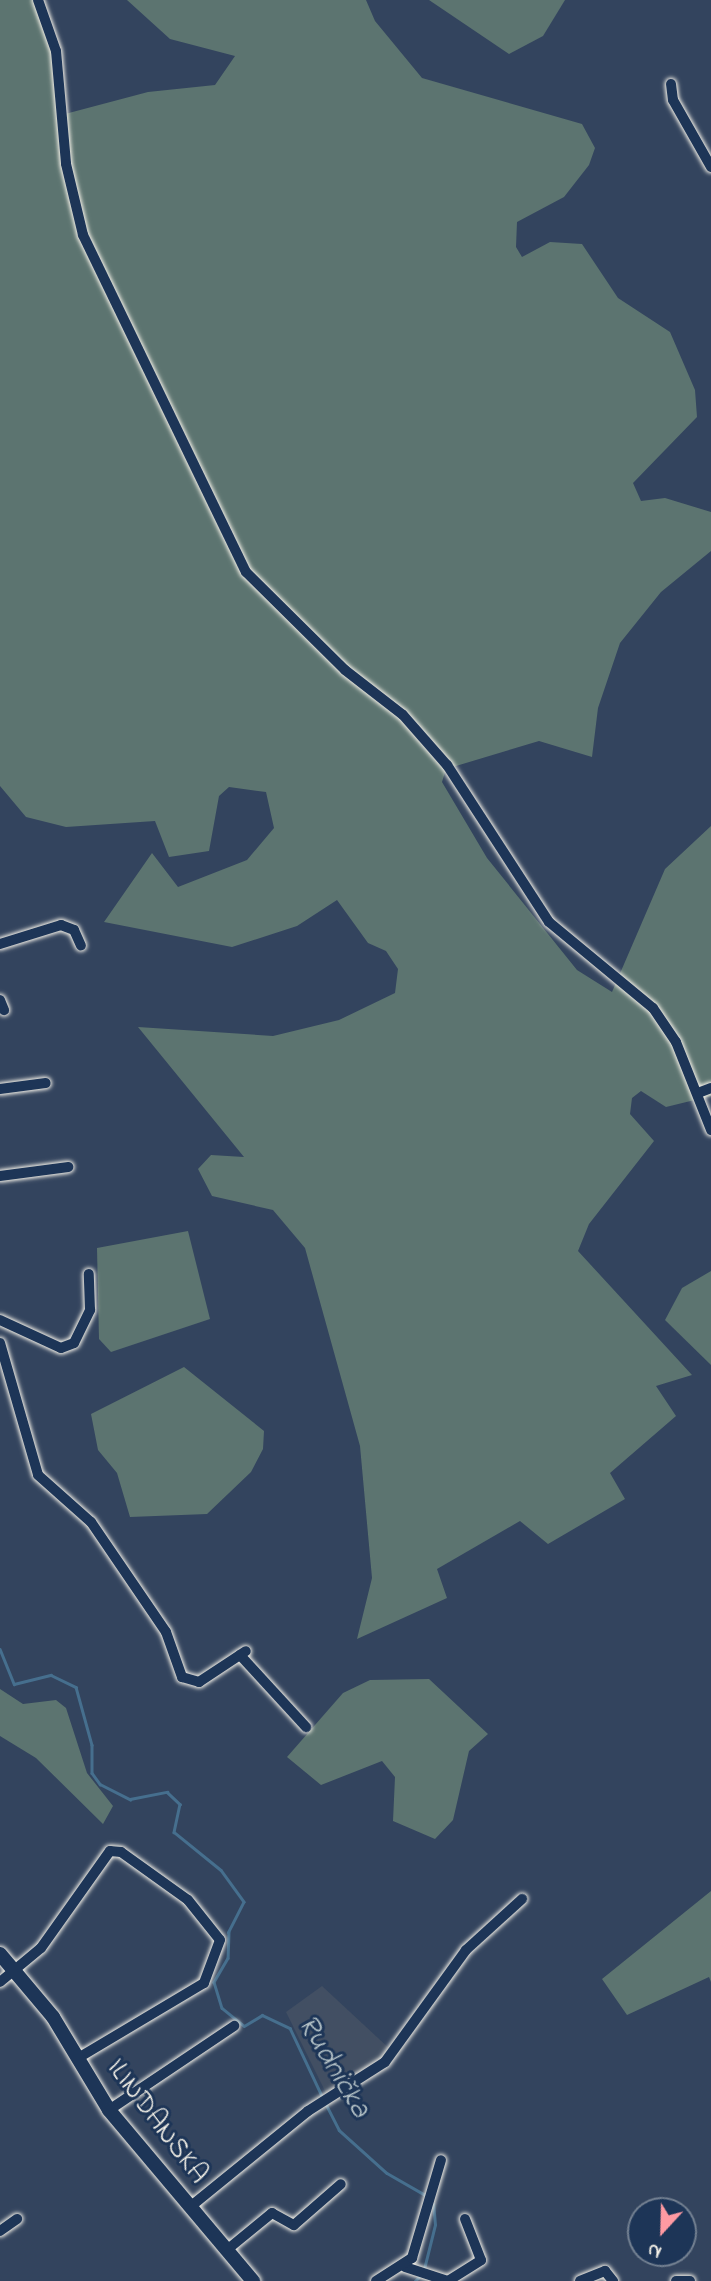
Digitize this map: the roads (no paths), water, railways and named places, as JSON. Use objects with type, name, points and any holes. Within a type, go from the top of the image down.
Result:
[{"type":"street","points":[[38,0],[56,51],[66,164],[83,235],[246,572],[429,744],[549,922],[636,991],[666,1024],[698,1093],[711,1130]]},
{"type":"street","points":[[671,84],[673,100],[711,167]]},
{"type":"street","points":[[0,944],[61,925],[74,930],[81,946]]},
{"type":"street","points":[[0,1089],[46,1083]]},
{"type":"street","points":[[698,1093],[711,1088]]},
{"type":"street","points":[[0,1176],[68,1167]]},
{"type":"street","points":[[0,1320],[61,1348],[74,1343],[90,1310],[89,1274]]},
{"type":"street","points":[[0,1343],[38,1475],[91,1522],[166,1632],[182,1677],[199,1682],[243,1653],[306,1727]]},
{"type":"street","points":[[0,1982],[41,1948],[110,1851],[121,1852],[175,1891],[218,1932],[219,1950],[200,1987],[78,2058]]},
{"type":"street","points":[[190,2207],[401,2046],[466,1950],[522,1899]]},
{"type":"street","name":"ILINDANSKA","points":[[0,1954],[14,1969],[78,2058],[109,2110],[253,2281]]},
{"type":"street","points":[[109,2110],[234,2026]]},
{"type":"street","points":[[376,2281],[405,2267],[418,2245],[431,2191],[442,2160]]},
{"type":"street","points":[[228,2249],[272,2213],[294,2225],[341,2184]]},
{"type":"street","points":[[0,2231],[17,2219]]},
{"type":"street","points":[[405,2267],[448,2281],[481,2260],[465,2219]]},
{"type":"street","points":[[580,2281],[605,2271],[613,2281]]},
{"type":"street","points":[[677,2281],[690,2281]]},
{"type":"waterway","name":"Rudnička","points":[[0,1649],[14,1684],[51,1675],[76,1687],[92,1745],[92,1773],[100,1784],[130,1799],[167,1792],[180,1804],[174,1832],[221,1870],[244,1902],[229,1932],[228,1958],[214,1982],[222,2008],[244,2026],[262,2015],[290,2028],[323,2098]]},
{"type":"waterway","name":"Rudnička","points":[[326,2104],[339,2130],[387,2173],[427,2196]]},
{"type":"waterway","name":"Rudnička","points":[[424,2269],[435,2225],[433,2204]]},
{"type":"waterway","name":"Rudnička","points":[[415,2281],[421,2275]]}]
